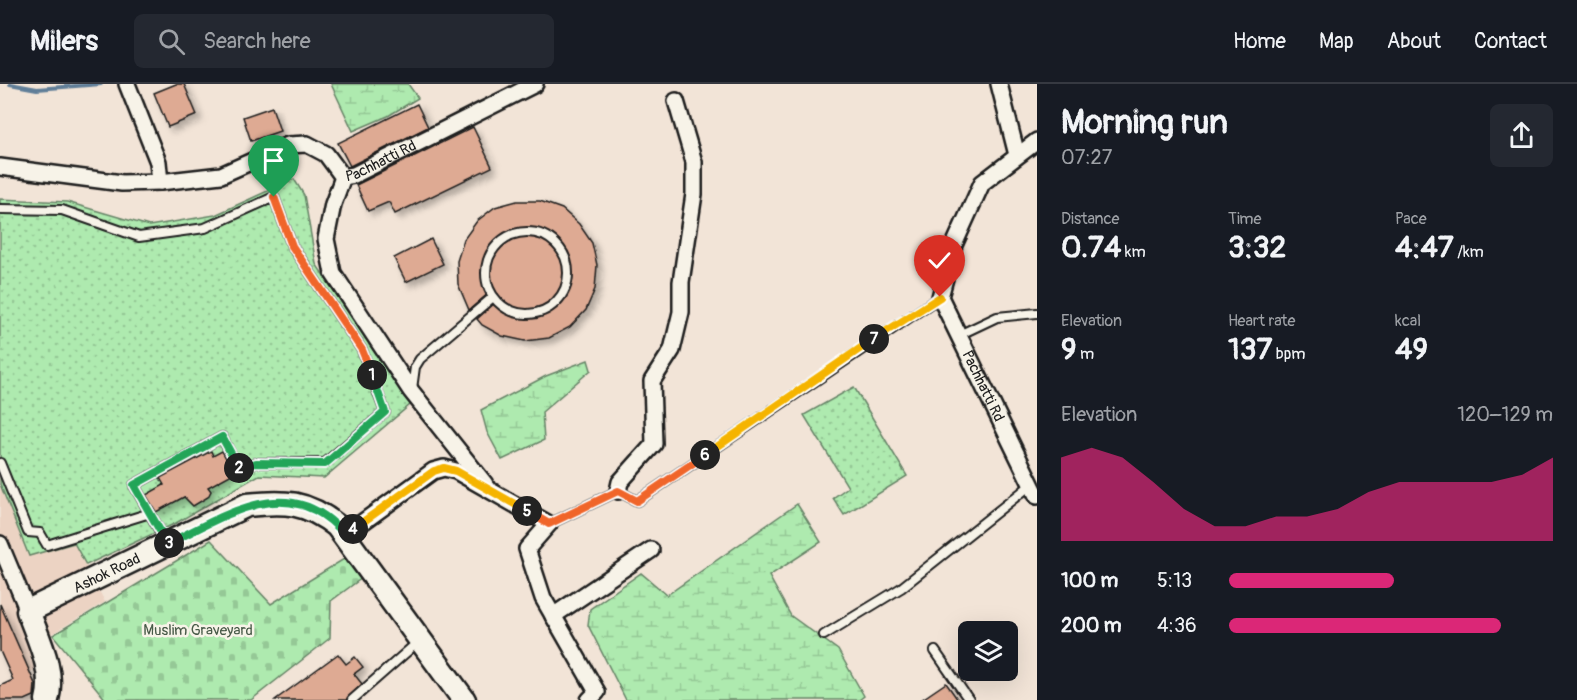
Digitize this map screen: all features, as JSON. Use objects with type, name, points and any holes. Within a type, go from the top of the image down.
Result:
[{"type":"street","points":[[128,84],[158,162],[160,182]]},
{"type":"street","name":"Pachhatti Rd","points":[[0,167],[122,183],[160,182],[220,175],[288,145],[307,144],[326,154],[341,170],[343,177],[354,175],[535,84]]},
{"type":"street","points":[[999,84],[1017,155]]},
{"type":"street","points":[[618,491],[620,482],[654,444],[652,381],[672,350],[681,312],[681,282],[694,194],[694,162],[676,101]]},
{"type":"street","points":[[940,297],[954,245],[982,183],[1037,141]]},
{"type":"street","points":[[343,177],[333,204],[326,239],[329,259],[344,291],[411,391],[493,493]]},
{"type":"street","name":"Pachhatti Rd","points":[[940,297],[1034,490]]},
{"type":"street","points":[[345,535],[434,471],[444,468],[456,471],[549,524],[527,549],[543,598],[597,692],[590,700]]},
{"type":"street","name":"Ashok Road","points":[[28,611],[247,505],[277,502],[299,504],[322,514],[345,535],[464,700]]},
{"type":"street","points":[[0,544],[28,611],[48,669],[51,686],[47,700]]},
{"type":"street","points":[[553,616],[651,550]]},
{"type":"lane","points":[[0,208],[62,210],[139,237],[205,228],[274,197],[292,246],[362,350],[385,412],[325,464],[256,463],[238,468],[222,437],[134,485],[167,543]]},
{"type":"lane","points":[[533,232],[557,245],[568,269],[567,283],[562,295],[553,305],[541,312],[528,314],[503,306],[493,297],[487,285],[486,271],[489,258],[496,246],[506,237],[533,232]]},
{"type":"lane","points":[[411,391],[415,367],[420,359],[493,297]]},
{"type":"lane","points":[[549,524],[618,491],[637,501],[940,297]]},
{"type":"lane","points":[[959,335],[997,318],[1037,313]]},
{"type":"lane","points":[[0,463],[28,532],[40,533],[47,545],[150,513]]},
{"type":"lane","points":[[824,634],[901,588],[1034,490]]},
{"type":"lane","points":[[352,700],[422,639]]},
{"type":"lane","points":[[935,651],[969,700]]},
{"type":"shaded area","points":[[0,483],[74,543],[105,602],[38,642],[47,665],[30,672],[0,604]]},
{"type":"green space","points":[[331,84],[408,84],[418,98],[388,116],[353,131]]},
{"type":"green space","points":[[294,179],[304,195],[316,264],[411,404],[324,478],[259,475],[176,523],[86,565],[74,543],[29,556],[0,484],[0,199],[67,202],[149,226],[215,215]]},
{"type":"green space","points":[[588,360],[591,370],[542,412],[544,440],[502,460],[487,432],[481,410],[546,376]]},
{"type":"green space","points":[[854,387],[907,476],[844,515],[833,498],[848,487],[804,415]]},
{"type":"green space","points":[[797,504],[821,542],[769,576],[791,616],[838,650],[864,696],[859,700],[626,700],[588,625],[590,609],[641,573],[667,595]]},
{"type":"green space","name":"Muslim Graveyard","points":[[211,540],[271,604],[344,559],[362,578],[331,601],[330,638],[251,700],[106,700],[53,635]]},
{"type":"building","points":[[176,84],[184,84],[197,115],[168,127],[154,93]]},
{"type":"building","points":[[417,104],[428,127],[350,166],[338,143]]},
{"type":"building","points":[[272,107],[280,131],[251,141],[243,117]]},
{"type":"building","points":[[473,127],[492,167],[395,214],[389,202],[368,211],[356,185]]},
{"type":"building","points":[[517,201],[540,201],[562,209],[579,224],[592,243],[597,265],[595,289],[586,310],[570,327],[549,338],[525,341],[502,336],[482,325],[477,319],[497,301],[498,294],[490,292],[469,310],[458,284],[457,261],[464,239],[477,221],[495,207]]},
{"type":"building","points":[[431,239],[443,264],[406,282],[394,258]]},
{"type":"building","points":[[211,451],[213,456],[222,451],[234,473],[208,487],[211,491],[208,497],[193,506],[184,497],[156,512],[146,495],[164,485],[160,478]]},
{"type":"building","points":[[0,604],[35,684],[34,696],[25,700],[0,700],[0,686],[13,680],[0,651]]},
{"type":"building","points":[[338,654],[346,664],[355,657],[363,667],[354,674],[362,684],[346,700],[275,700]]},
{"type":"building","points":[[946,683],[958,700],[921,700]]},
{"type":"waterway","points":[[10,84],[37,89],[101,84]]},
{"type":"route","points":[[274,197],[292,246],[362,350],[385,412],[325,464],[256,463],[238,468],[222,437],[134,485],[167,543],[247,505],[277,502],[299,504],[322,514],[345,535],[434,471],[444,468],[456,471],[549,524],[618,491],[637,501],[739,433],[852,353],[940,297]]}]
